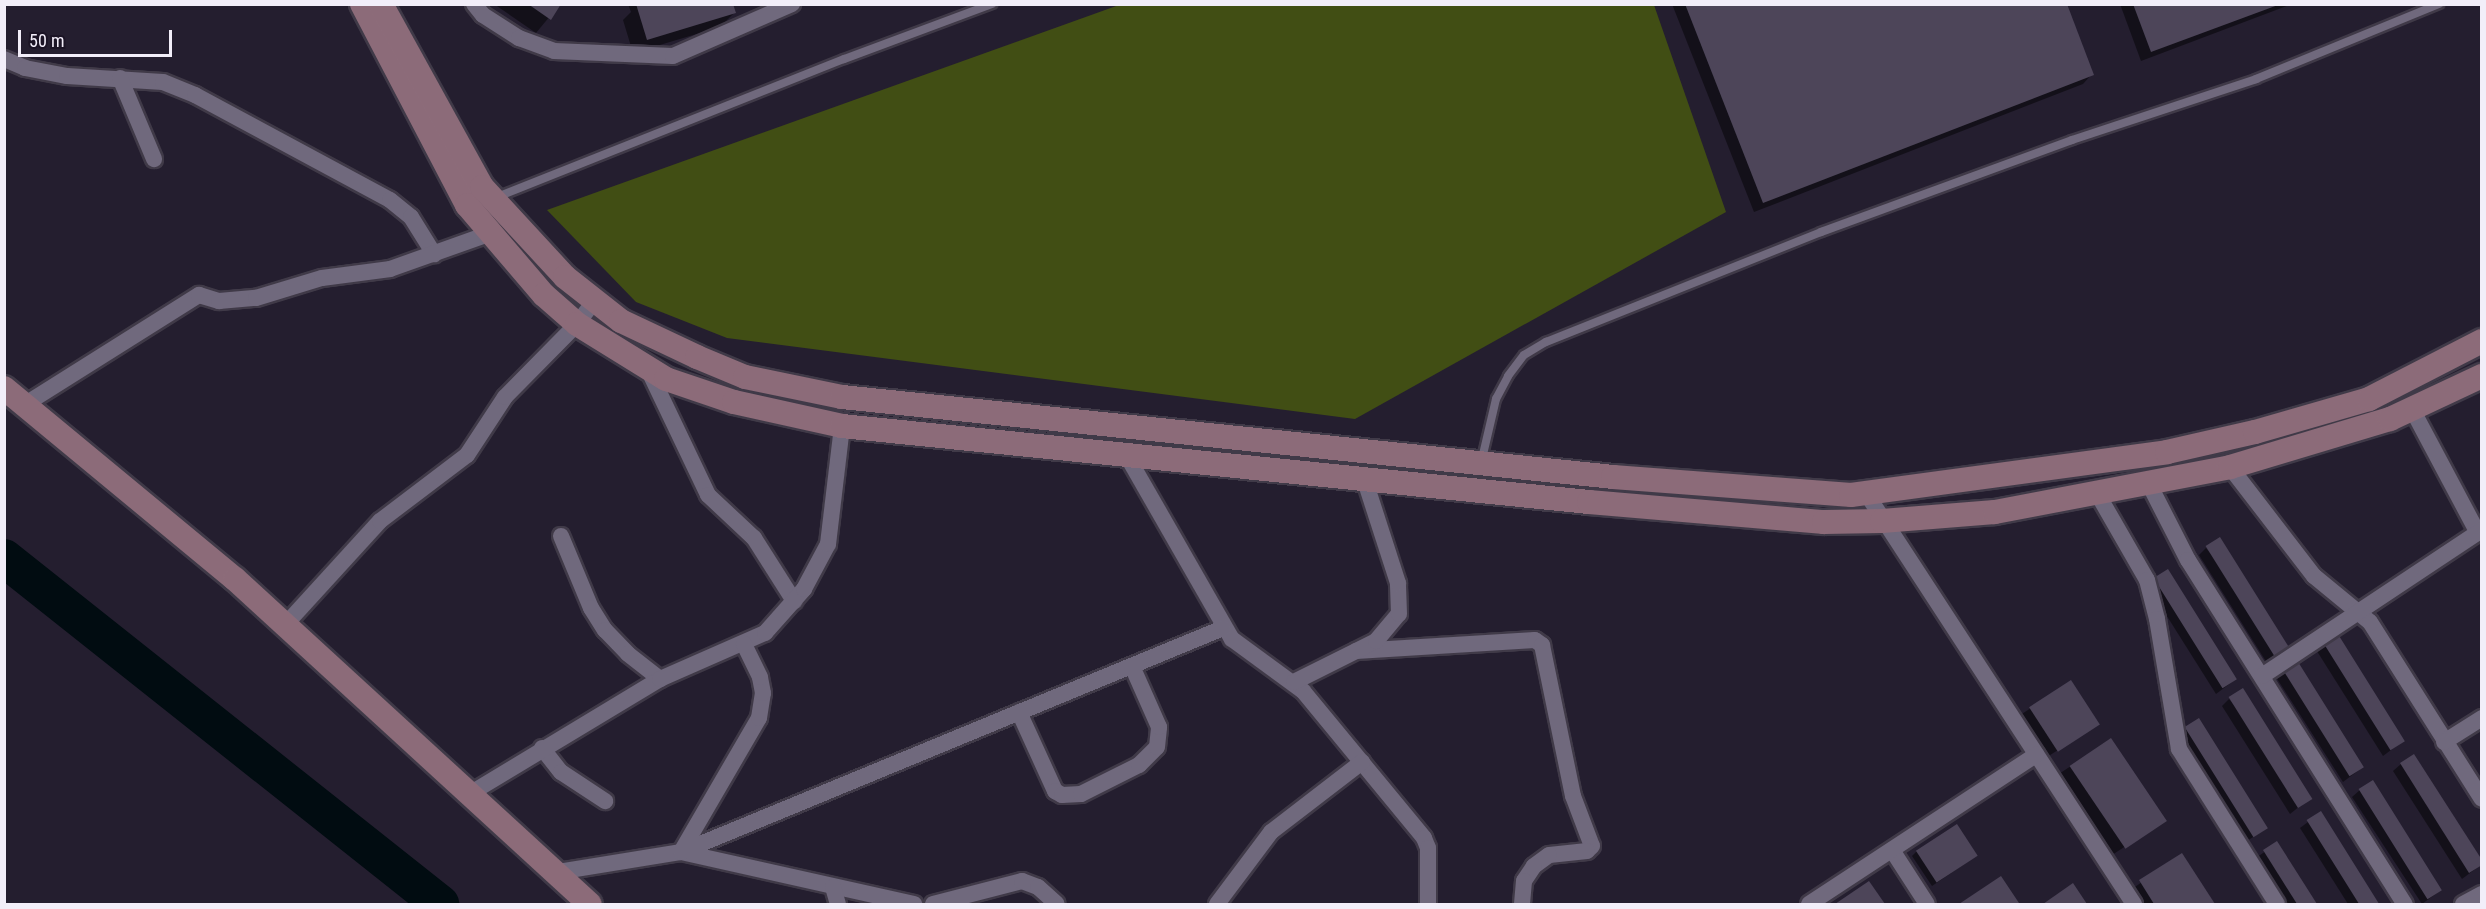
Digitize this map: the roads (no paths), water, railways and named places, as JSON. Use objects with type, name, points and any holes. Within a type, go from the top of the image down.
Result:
[{"type":"main road","points":[[362,4],[467,205],[544,295],[577,324],[666,379],[734,402],[842,426],[1127,456],[1824,522],[1882,521],[1995,512],[2230,467],[2412,409],[2481,376]]},
{"type":"main road","points":[[381,4],[483,186],[565,277],[621,321],[745,377],[842,397],[1120,423],[1481,463],[1725,487],[1851,495],[2155,454],[2255,432],[2368,399],[2481,341]]},
{"type":"main road","points":[[4,388],[286,624],[590,904]]},
{"type":"street","points":[[474,4],[483,15],[519,38],[554,51],[673,57],[792,4]]},
{"type":"street","points":[[4,59],[25,68],[67,76],[163,82],[195,95],[390,200],[411,218],[434,254]]},
{"type":"street","points":[[120,78],[154,159]]},
{"type":"street","points":[[24,405],[199,295],[219,301],[256,298],[322,278],[390,269],[491,233]]},
{"type":"street","points":[[286,624],[380,521],[467,455],[505,397],[577,324],[595,300]]},
{"type":"street","points":[[647,367],[708,495],[754,538],[794,601]]},
{"type":"street","points":[[2262,676],[2480,531],[2412,409]]},
{"type":"street","points":[[471,793],[542,748],[660,679],[765,633],[794,601],[828,544],[842,426]]},
{"type":"street","points":[[1127,456],[1223,628],[1241,648],[1294,682],[1424,838],[1428,848],[1428,904]]},
{"type":"street","points":[[2230,467],[2314,576],[2360,612],[2379,635],[2481,799]]},
{"type":"street","points":[[1294,682],[1356,651],[1390,629],[1399,614],[1398,583],[1364,478]]},
{"type":"street","points":[[2148,482],[2188,560],[2405,904]]},
{"type":"street","points":[[1866,493],[1882,521],[2134,904]]},
{"type":"street","points":[[2097,493],[2147,580],[2157,619],[2179,749],[2277,904]]},
{"type":"street","points":[[561,536],[591,608],[605,630],[628,654],[660,679]]},
{"type":"street","points":[[557,872],[681,852],[1223,628]]},
{"type":"street","points":[[1356,651],[1535,640],[1542,645],[1573,796],[1592,846],[1587,850],[1549,855],[1534,866],[1524,881],[1522,904]]},
{"type":"street","points":[[681,852],[759,718],[763,693],[760,677],[744,644]]},
{"type":"street","points":[[1019,712],[1055,791],[1062,795],[1081,794],[1139,765],[1157,747],[1159,727],[1132,666]]},
{"type":"street","points":[[2444,742],[2481,718]]},
{"type":"street","points":[[542,748],[561,772],[605,801]]},
{"type":"street","points":[[1809,904],[2036,755]]},
{"type":"street","points":[[1217,904],[1271,832],[1362,762]]},
{"type":"street","points":[[1892,850],[1927,904]]},
{"type":"street","points":[[681,852],[914,904]]},
{"type":"street","points":[[933,904],[1022,881],[1038,886],[1057,904]]},
{"type":"street","points":[[833,887],[838,904]]},
{"type":"street","points":[[2463,904],[2481,894]]},
{"type":"lane","points":[[494,199],[844,59],[992,4]]},
{"type":"lane","points":[[1481,463],[1496,399],[1508,376],[1524,355],[1546,342],[1821,232],[2061,144],[2256,79],[2439,4]]},
{"type":"waterway","points":[[4,558],[440,904]]}]
